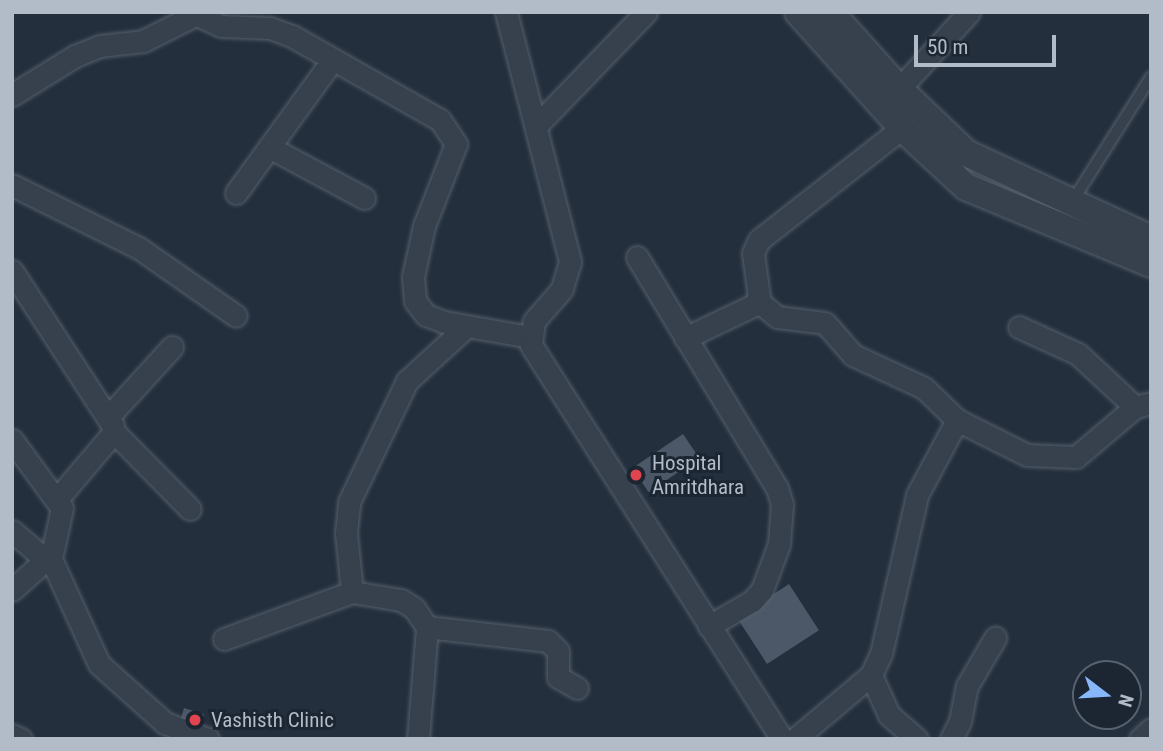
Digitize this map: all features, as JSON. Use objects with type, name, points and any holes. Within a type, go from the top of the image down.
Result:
[{"type":"street","points":[[506,12],[570,262],[562,289],[534,321],[530,337],[533,350],[782,739]]},
{"type":"street","points":[[537,125],[646,12]]},
{"type":"street","points":[[798,12],[902,128],[966,187],[1055,227],[1151,264]]},
{"type":"street","points":[[830,12],[899,89],[967,153],[1070,205],[1151,239]]},
{"type":"street","points":[[899,89],[969,12]]},
{"type":"street","points":[[12,96],[75,56],[100,47],[143,41],[193,14],[221,26],[278,30],[423,107],[452,133],[456,144],[433,196],[413,278],[419,309],[466,327],[530,337]]},
{"type":"street","points":[[236,193],[334,59]]},
{"type":"street","points":[[902,128],[759,240],[752,253],[758,301],[777,317],[825,323],[853,355],[924,388],[957,420],[1027,455],[1067,459],[1086,452],[1143,405],[1078,354],[1020,327]]},
{"type":"street","points":[[269,147],[364,198]]},
{"type":"street","points":[[12,185],[139,248],[236,316]]},
{"type":"street","points":[[638,257],[777,488],[782,504],[779,544],[762,590],[752,601],[709,626]]},
{"type":"street","points":[[12,271],[111,425],[190,509]]},
{"type":"street","points":[[685,338],[758,301]]},
{"type":"street","points":[[352,592],[346,533],[349,502],[407,381],[466,327]]},
{"type":"street","points":[[58,498],[172,347]]},
{"type":"street","points":[[795,739],[871,675],[884,642],[917,495],[957,420]]},
{"type":"street","points":[[12,440],[58,498],[61,517],[49,557],[12,590]]},
{"type":"street","points":[[12,531],[49,557],[106,675],[176,733],[208,739]]},
{"type":"street","points":[[224,639],[352,592],[401,600],[414,608],[427,627],[418,739]]},
{"type":"street","points":[[427,627],[548,641],[558,651],[558,677],[577,688]]},
{"type":"street","points":[[951,739],[960,721],[967,686],[995,638]]},
{"type":"street","points":[[871,675],[889,715],[917,739]]},
{"type":"street","points":[[1140,739],[1151,729]]},
{"type":"street","points":[[12,735],[21,739]]},
{"type":"lane","points":[[1055,227],[1151,77]]},
{"type":"building","points":[[683,434],[699,458],[649,492],[632,468]]},
{"type":"building","points":[[789,584],[819,630],[767,664],[737,618]]},
{"type":"building","points":[[184,708],[204,714],[199,729],[179,723]]},
{"type":"place","name":"Hospital Amritdhara","points":[[636,475]]},
{"type":"place","name":"Vashisth Clinic","points":[[195,720]]}]
